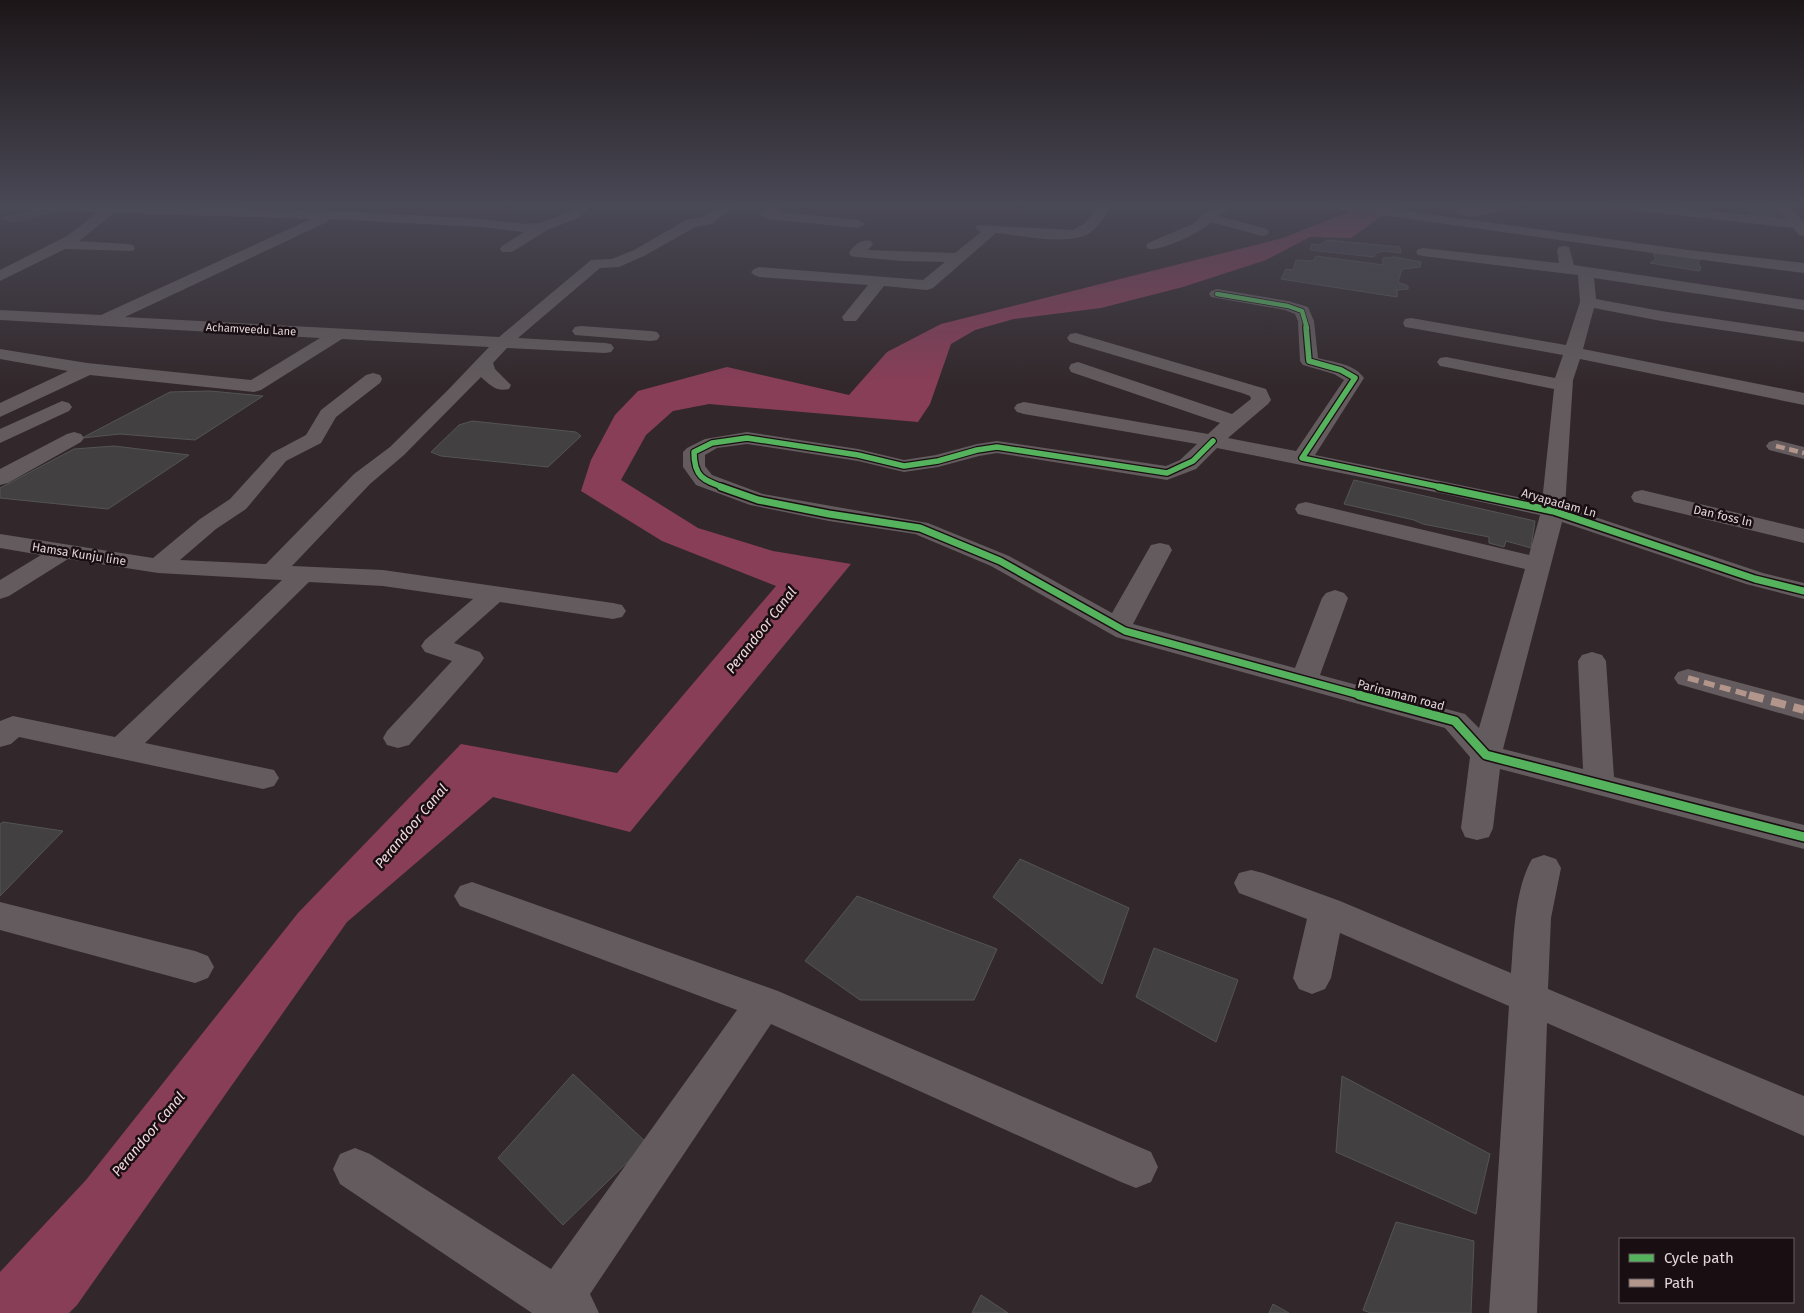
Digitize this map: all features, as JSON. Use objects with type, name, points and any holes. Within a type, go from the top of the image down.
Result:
[{"type":"street","points":[[0,276],[21,265]]},
{"type":"street","points":[[62,334],[221,265]]},
{"type":"street","points":[[272,572],[362,479],[397,451],[454,395],[502,342],[588,278],[595,265]]},
{"type":"street","points":[[759,272],[927,285],[950,265]]},
{"type":"street","points":[[1535,265],[1804,305]]},
{"type":"street","points":[[1783,265],[1804,268]]},
{"type":"street","points":[[1477,828],[1486,755],[1554,510],[1564,385],[1588,302],[1586,272]]},
{"type":"street","points":[[850,317],[880,281]]},
{"type":"street","points":[[1217,294],[1302,310],[1306,321],[1309,361],[1341,370],[1355,378],[1302,458]]},
{"type":"street","points":[[1588,302],[1661,316],[1804,337]]},
{"type":"street","name":"Achamveedu Lane","points":[[0,315],[605,348]]},
{"type":"street","points":[[1411,323],[1573,352],[1804,399]]},
{"type":"street","points":[[520,327],[652,336]]},
{"type":"street","points":[[1456,331],[1445,366],[1564,385]]},
{"type":"street","points":[[0,354],[87,369],[254,386],[338,334]]},
{"type":"street","points":[[1076,338],[1259,393],[1261,400],[1213,441]]},
{"type":"street","points":[[484,362],[486,371],[502,385]]},
{"type":"street","points":[[1078,368],[1236,422]]},
{"type":"street","points":[[0,410],[87,369]]},
{"type":"street","points":[[158,566],[208,524],[238,504],[279,457],[314,439],[328,414],[373,379]]},
{"type":"street","points":[[0,437],[62,407]]},
{"type":"street","name":"Aryapadam Ln","points":[[1024,408],[1302,458],[1554,510],[1755,579],[1804,591]]},
{"type":"street","points":[[0,478],[74,438]]},
{"type":"street","name":"Parinamam road","points":[[1213,441],[1184,469],[1167,474],[996,448],[977,450],[938,461],[904,466],[858,455],[747,438],[712,443],[694,452],[694,467],[704,480],[758,500],[829,514],[920,528],[1000,562],[1122,629],[1455,721],[1486,755]]},
{"type":"street","points":[[1776,446],[1804,453]]},
{"type":"street","name":"Dan foss ln","points":[[1642,497],[1804,536]]},
{"type":"street","points":[[1306,509],[1538,565]]},
{"type":"street","name":"Hamsa Kunju line","points":[[0,542],[158,566],[383,578],[613,611]]},
{"type":"street","points":[[1122,629],[1160,550]]},
{"type":"street","points":[[0,591],[64,551]]},
{"type":"street","points":[[121,749],[303,574]]},
{"type":"street","points":[[398,738],[470,658],[435,646],[494,594]]},
{"type":"street","points":[[1304,680],[1335,598]]},
{"type":"street","points":[[1592,661],[1599,784]]},
{"type":"street","points":[[1688,678],[1804,710]]},
{"type":"street","points":[[7,731],[121,749],[263,778]]},
{"type":"street","points":[[1486,755],[1804,837]]},
{"type":"street","points":[[1513,1313],[1533,918],[1544,868]]},
{"type":"street","points":[[1251,883],[1327,911],[1804,1116]]},
{"type":"street","points":[[472,896],[764,1003],[1136,1167]]},
{"type":"street","points":[[1312,978],[1327,911]]},
{"type":"street","points":[[0,916],[195,967]]},
{"type":"street","points":[[355,1169],[566,1307],[764,1003]]},
{"type":"water","name":"Perandoor Canal","points":[[1175,265],[1250,265],[1183,287],[1101,308],[1014,319],[975,330],[951,344],[930,404],[918,422],[709,404],[673,411],[646,435],[621,480],[698,528],[773,551],[851,564],[630,832],[493,797],[347,922],[77,1305],[69,1313],[0,1313],[0,1272],[86,1180],[298,913],[461,744],[617,773],[776,586],[662,541],[581,491],[591,460],[615,415],[638,391],[727,367],[849,395],[887,352],[941,324]]},
{"type":"building","points":[[1294,265],[1420,265],[1420,267],[1402,269],[1398,282],[1408,286],[1408,289],[1397,290],[1397,297],[1281,279],[1286,269],[1293,270]]},
{"type":"building","points":[[1664,265],[1699,265],[1701,268],[1699,271]]},
{"type":"building","points":[[210,391],[263,396],[195,440],[120,434],[82,438],[170,392]]},
{"type":"building","points":[[472,421],[576,432],[581,436],[548,467],[441,456],[431,452],[459,425]]},
{"type":"building","points":[[114,446],[189,455],[108,509],[0,498],[0,488],[74,449]]},
{"type":"building","points":[[1354,480],[1535,521],[1531,548],[1506,541],[1504,547],[1489,543],[1489,537],[1423,524],[1414,520],[1344,504]]},
{"type":"building","points":[[3,822],[63,831],[0,896],[0,824]]},
{"type":"building","points":[[1020,859],[1129,908],[1102,984],[993,897]]},
{"type":"building","points":[[857,896],[997,949],[974,1000],[860,1000],[805,961]]},
{"type":"building","points":[[1154,948],[1238,980],[1216,1042],[1136,997]]},
{"type":"building","points":[[573,1074],[647,1143],[563,1225],[498,1158]]},
{"type":"building","points":[[1342,1076],[1490,1154],[1476,1214],[1336,1152]]},
{"type":"building","points":[[1396,1222],[1474,1241],[1471,1313],[1370,1313],[1363,1310]]},
{"type":"building","points":[[981,1295],[1008,1313],[972,1313]]},
{"type":"building","points":[[1273,1304],[1289,1313],[1269,1313]]},
{"type":"marked path","points":[[1776,446],[1804,453]]},
{"type":"marked path","points":[[1688,678],[1804,710]]},
{"type":"cycle path","points":[[1217,294],[1288,306],[1302,311],[1306,321],[1309,361],[1341,370],[1355,378],[1302,458],[1553,511],[1755,579],[1804,591]]},
{"type":"cycle path","points":[[1213,441],[1193,461],[1182,468],[1167,473],[997,447],[977,450],[938,461],[904,466],[858,455],[747,438],[712,443],[694,452],[694,467],[704,480],[758,500],[829,514],[920,528],[1000,561],[1125,631],[1455,721],[1486,755],[1804,837]]}]
